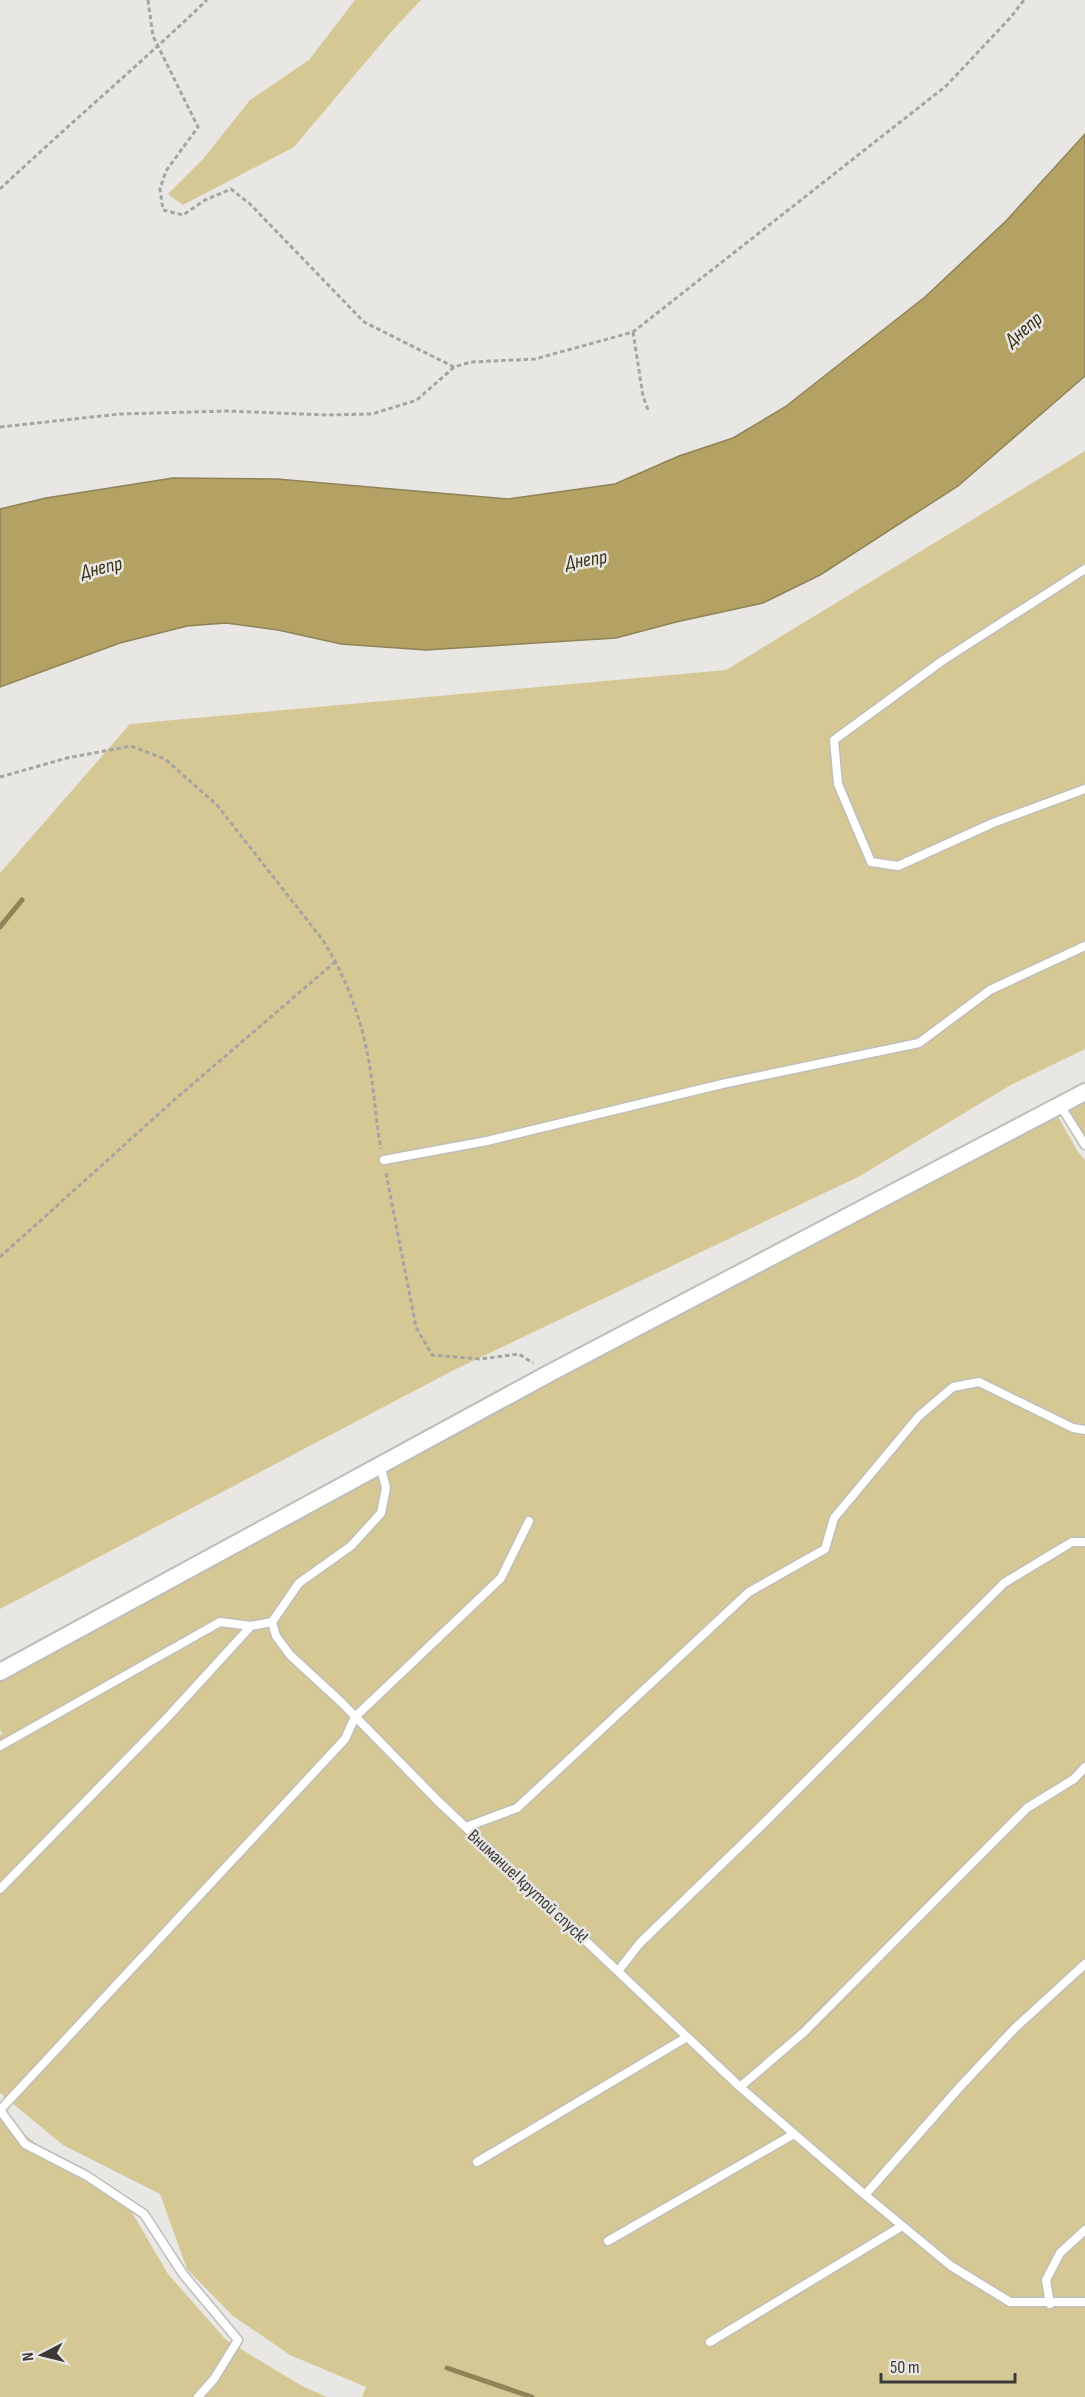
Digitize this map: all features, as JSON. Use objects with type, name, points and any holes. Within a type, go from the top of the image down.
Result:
[{"type":"street","points":[[0,1672],[549,1373],[1085,1092]]},
{"type":"lane","points":[[1085,569],[942,661],[834,740],[838,784],[871,862],[898,866],[993,823],[1085,789]]},
{"type":"lane","points":[[384,1160],[487,1141],[722,1084],[919,1043],[990,990],[1085,946]]},
{"type":"lane","points":[[1060,1105],[1085,1146]]},
{"type":"lane","points":[[465,1827],[517,1808],[749,1592],[825,1549],[834,1518],[919,1416],[953,1387],[979,1382],[1073,1428],[1085,1430]]},
{"type":"lane","points":[[0,1746],[220,1622],[250,1626],[272,1622],[299,1582],[351,1546],[381,1512],[386,1488],[380,1464]]},
{"type":"lane","points":[[198,2397],[214,2379],[238,2340],[183,2274],[144,2214],[87,2176],[25,2144],[0,2110],[345,1739],[355,1717],[501,1578],[528,1521]]},
{"type":"lane","points":[[618,1971],[640,1943],[1004,1583],[1072,1542],[1085,1542]]},
{"type":"lane","name":"Внимание! крутой спуск!","points":[[272,1622],[276,1636],[290,1655],[465,1827],[740,2087],[902,2226],[951,2266],[1010,2302],[1050,2304],[1085,2302]]},
{"type":"lane","points":[[0,1889],[166,1719],[250,1626]]},
{"type":"lane","points":[[740,2087],[803,2033],[1027,1808],[1074,1779],[1085,1767]]},
{"type":"lane","points":[[865,2195],[957,2089],[1015,2028],[1085,1964]]},
{"type":"lane","points":[[477,2162],[687,2037]]},
{"type":"lane","points":[[608,2241],[794,2134]]},
{"type":"lane","points":[[710,2342],[902,2226]]},
{"type":"lane","points":[[1050,2304],[1046,2280],[1059,2253],[1085,2230]]},
{"type":"path","points":[[148,0],[153,36],[198,127],[166,171],[160,189],[163,210],[183,215],[205,200],[231,189],[250,204],[364,322],[454,367]]},
{"type":"path","points":[[0,189],[207,0]]},
{"type":"path","points":[[0,427],[120,414],[228,411],[327,415],[372,414],[417,400],[454,367],[471,362],[535,359],[633,332],[946,86],[1024,0]]},
{"type":"path","points":[[633,332],[643,396],[648,410]]},
{"type":"path","points":[[0,777],[68,758],[131,746],[165,759],[217,805],[322,939],[347,984],[367,1051],[376,1125],[416,1327],[432,1355],[480,1359],[519,1354],[549,1373]]},
{"type":"path","points":[[0,1257],[173,1101],[336,961]]},
{"type":"shaded area","points":[[355,0],[421,0],[294,147],[183,205],[168,194],[203,159],[250,100],[309,60]]},
{"type":"shaded area","points":[[1085,451],[1085,1049],[1009,1086],[860,1176],[452,1371],[0,1609],[0,873],[130,724],[726,670]]},
{"type":"shaded area","points":[[1085,1090],[1085,1139],[1063,1102]]},
{"type":"shaded area","points":[[1056,1113],[1085,1160],[1085,2397],[362,2397],[366,2387],[290,2355],[233,2316],[187,2269],[160,2194],[63,2145],[0,2093],[0,1735],[2,1734],[0,1729],[0,1669]]},
{"type":"shaded area","points":[[0,2114],[69,2171],[131,2211],[168,2274],[226,2340],[302,2386],[327,2397],[0,2397]]},
{"type":"water","name":"Днепр","points":[[1085,134],[1085,376],[958,486],[820,575],[763,603],[616,638],[426,650],[341,644],[278,630],[226,623],[187,626],[120,643],[0,687],[0,509],[46,498],[173,478],[277,479],[508,499],[615,484],[679,456],[733,438],[785,407],[925,297],[1006,221]]},
{"type":"waterway","points":[[0,927],[22,900]]},
{"type":"waterway","points":[[447,2368],[532,2397]]}]
